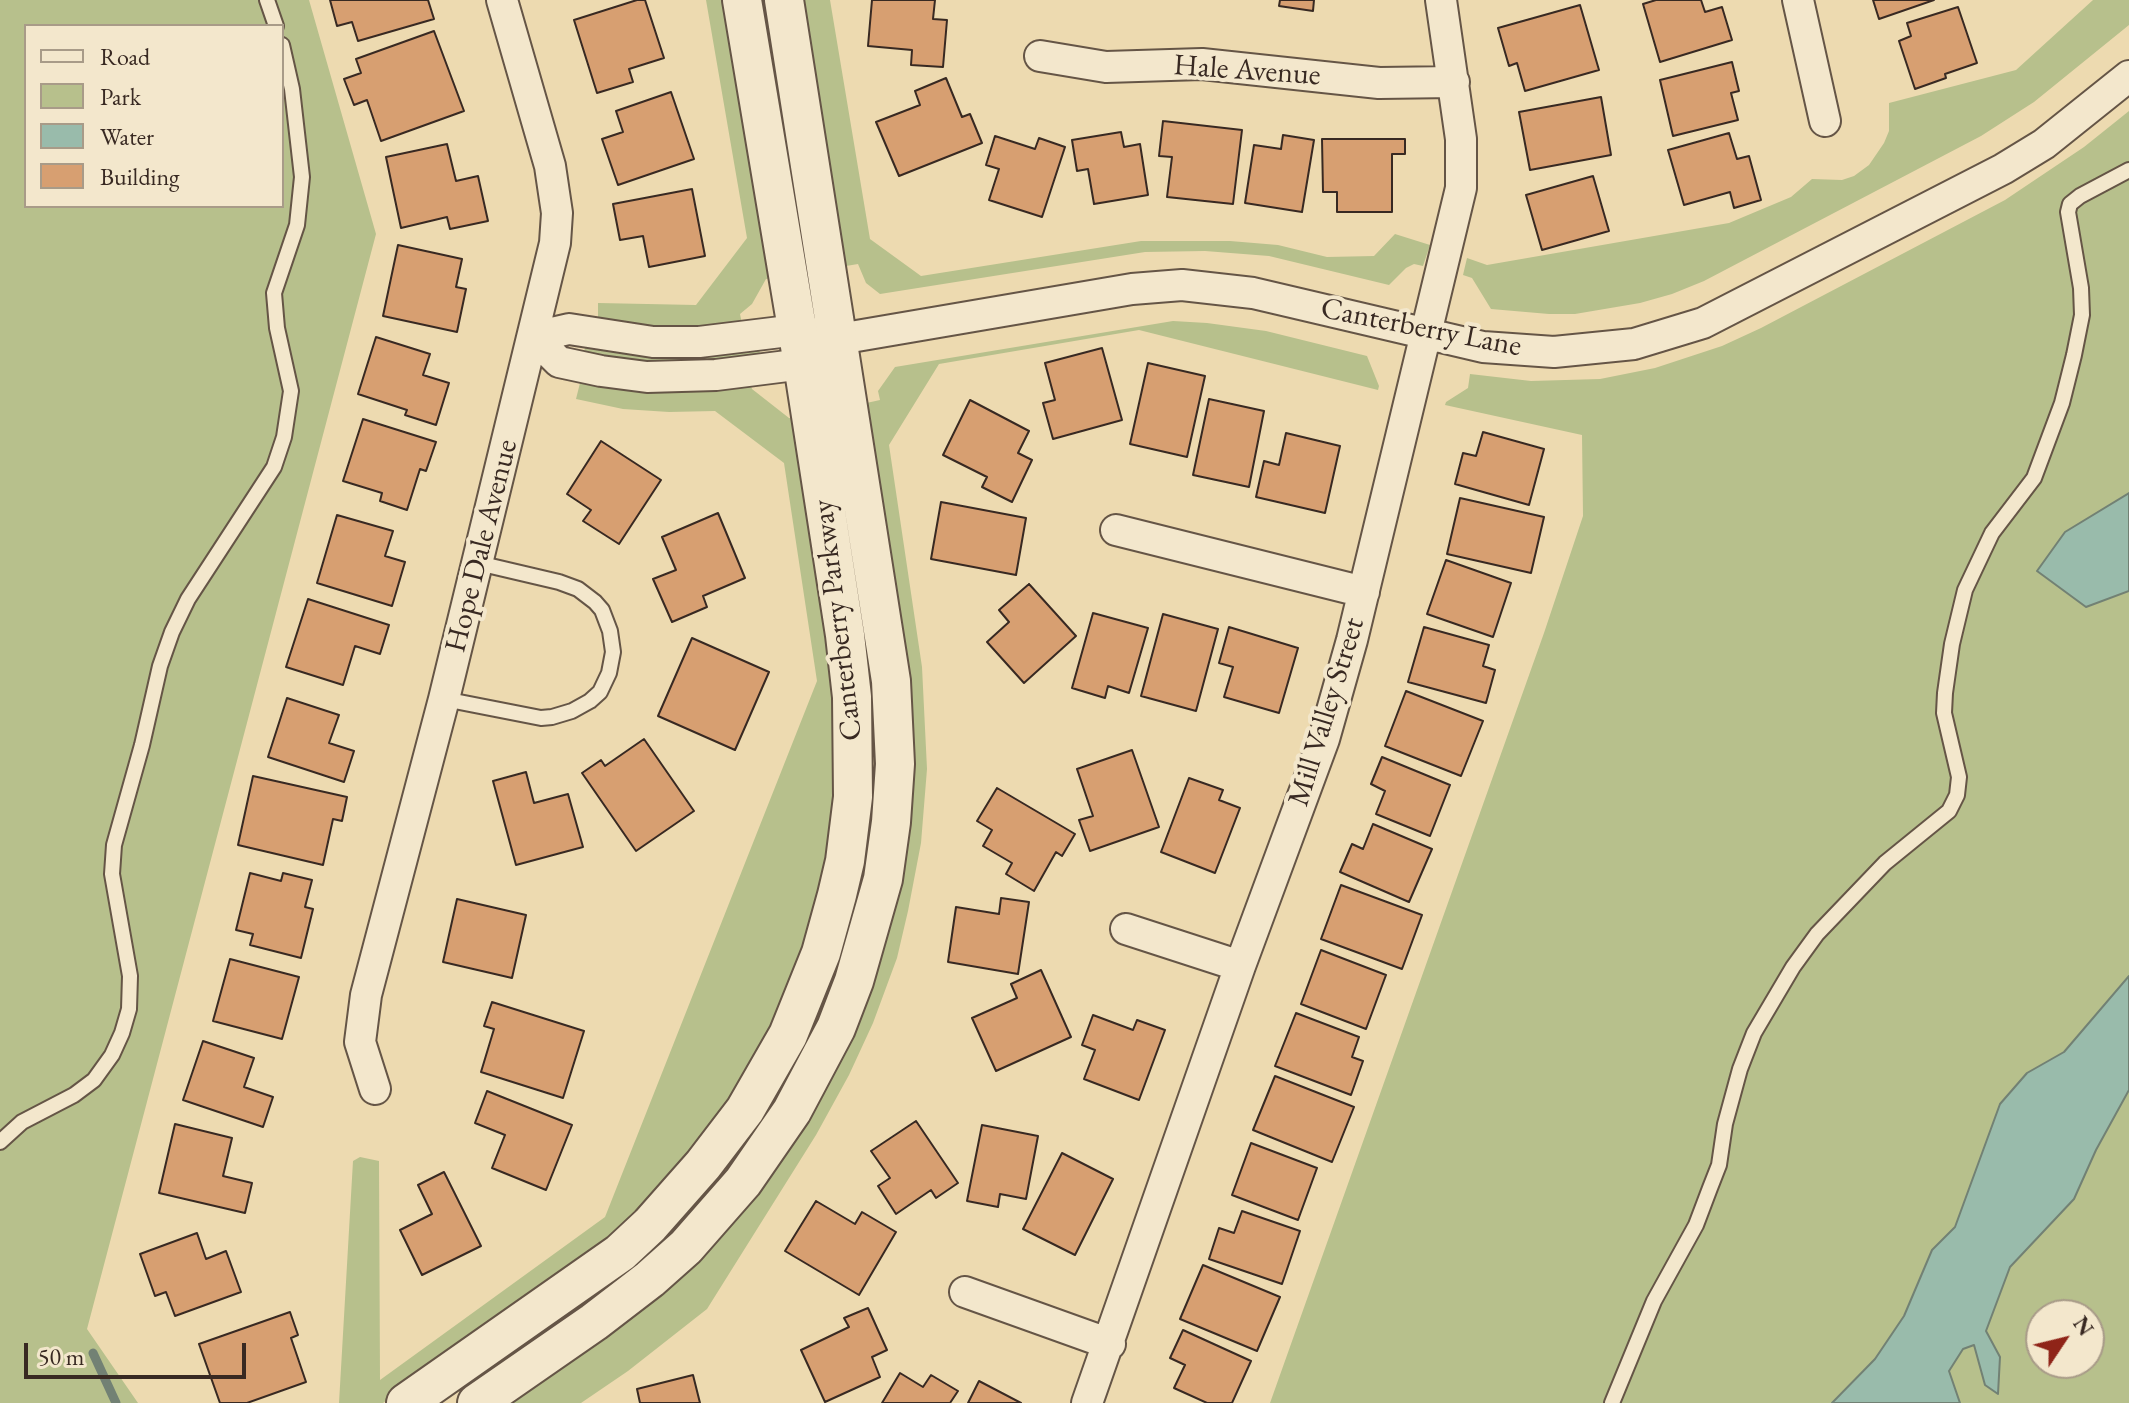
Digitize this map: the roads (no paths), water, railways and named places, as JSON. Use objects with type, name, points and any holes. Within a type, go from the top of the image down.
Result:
[{"type":"street","name":"Hope Dale Avenue","points":[[375,1089],[360,1042],[366,995],[444,699],[555,243],[557,213],[550,166],[502,0]]},
{"type":"street","name":"Canterberry Parkway","points":[[406,1403],[600,1268],[650,1225],[720,1144],[777,1058],[812,978],[845,861],[853,797],[854,733],[845,635],[742,0]]},
{"type":"street","name":"Canterberry Parkway","points":[[477,1403],[628,1297],[672,1260],[743,1182],[792,1111],[825,1053],[854,981],[883,879],[892,807],[895,742],[884,627],[784,0]]},
{"type":"street","name":"Mill Valley Street","points":[[1087,1403],[1240,966],[1324,739],[1364,592],[1461,188],[1461,139],[1441,0]]},
{"type":"street","points":[[1798,0],[1825,121]]},
{"type":"street","name":"Hale Avenue","points":[[1040,56],[1106,67],[1202,64],[1379,83],[1454,82]]},
{"type":"street","name":"Canterberry Lane","points":[[534,337],[569,329],[640,340],[800,347],[1132,289],[1182,285],[1253,293],[1483,347],[1554,352],[1634,344],[1703,323],[2024,158],[2129,76]]},
{"type":"street","points":[[1116,530],[1364,592]]},
{"type":"street","points":[[1126,929],[1240,966]]},
{"type":"street","points":[[965,1292],[1110,1344]]},
{"type":"lane","points":[[267,0],[275,24]]},
{"type":"lane","points":[[0,1142],[22,1122],[74,1095],[94,1080],[112,1055],[122,1033],[129,1009],[130,976],[112,874],[114,845],[160,666],[172,632],[195,587],[274,467],[284,437],[291,391],[277,328],[274,293],[297,225],[302,177],[292,89],[284,54]]},
{"type":"lane","points":[[1612,1403],[1654,1301],[1696,1225],[1719,1165],[1725,1124],[1740,1069],[1754,1033],[1793,967],[1817,934],[1885,863],[1949,811],[1957,795],[1959,777],[1944,713],[1952,644],[1965,590],[1992,533],[2034,478],[2062,403],[2082,315],[2081,288],[2068,212],[2070,204],[2129,170]]},
{"type":"lane","points":[[444,699],[541,718],[552,717],[590,701],[600,692],[609,673],[613,652],[610,631],[602,610],[595,602],[578,589],[559,582],[478,563]]},
{"type":"water","points":[[2129,493],[2129,591],[2086,607],[2037,571],[2065,532]]},
{"type":"water","points":[[2129,976],[2129,1090],[2096,1150],[2074,1199],[2010,1267],[1986,1331],[2000,1357],[1998,1394],[1985,1385],[1974,1345],[1963,1349],[1949,1371],[1960,1403],[1832,1403],[1875,1359],[1904,1316],[1932,1250],[1955,1227],[2000,1104],[2027,1073],[2064,1052]]},
{"type":"waterway","points":[[93,1353],[116,1403]]}]
